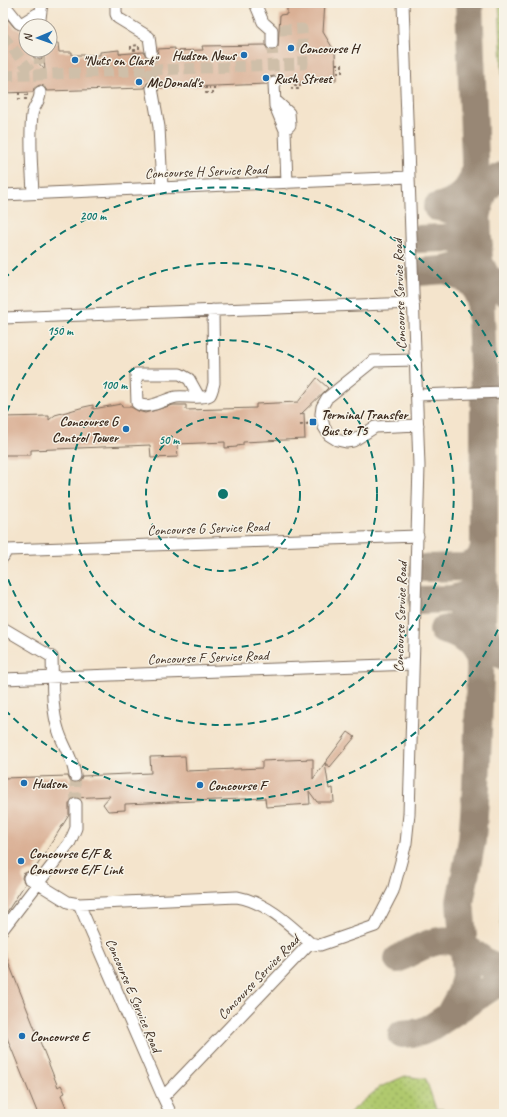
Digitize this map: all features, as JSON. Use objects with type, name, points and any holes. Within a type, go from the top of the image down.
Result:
[{"type":"lane","points":[[3,3],[18,23],[21,24],[41,8]]},
{"type":"lane","points":[[116,3],[116,14],[118,18],[149,37],[151,52]]},
{"type":"lane","points":[[255,3],[263,22],[276,30],[272,44]]},
{"type":"lane","name":"Concourse Service Road","points":[[163,1097],[310,943],[320,945],[375,926],[393,891],[406,843],[409,814],[418,536],[418,395],[403,3]]},
{"type":"lane","points":[[40,18],[41,8]]},
{"type":"lane","points":[[274,83],[275,106],[285,130],[287,183]]},
{"type":"lane","points":[[152,88],[159,127],[162,188]]},
{"type":"lane","points":[[33,194],[30,130],[32,112],[40,97],[40,92]]},
{"type":"lane","name":"Concourse H Service Road","points":[[3,195],[409,177]]},
{"type":"lane","points":[[3,318],[414,303]]},
{"type":"lane","points":[[200,397],[189,378],[180,374],[136,374],[137,403],[141,406],[148,406],[176,397],[200,397],[211,394],[214,383],[213,310]]},
{"type":"lane","points":[[416,360],[374,361],[327,398],[322,407],[322,421],[329,435],[337,440],[346,442],[353,441],[375,427],[418,425]]},
{"type":"lane","points":[[418,395],[504,392]]},
{"type":"lane","name":"Concourse G Service Road","points":[[3,558],[7,550],[418,536]]},
{"type":"lane","points":[[3,628],[52,657],[55,717],[63,743],[74,763],[75,776]]},
{"type":"lane","name":"Concourse F Service Road","points":[[3,679],[413,664]]},
{"type":"lane","points":[[3,930],[33,881],[70,842],[76,828],[76,804]]},
{"type":"lane","points":[[33,881],[68,902],[79,904],[237,898],[250,899],[271,911],[310,943]]},
{"type":"lane","name":"Concourse E Service Road","points":[[79,904],[163,1097]]},
{"type":"lane","points":[[163,1097],[171,1114]]},
{"type":"path","points":[[136,50],[132,50],[131,46],[139,45]]},
{"type":"path","points":[[336,64],[342,64],[342,73],[338,73],[338,67]]},
{"type":"path","points":[[297,85],[292,86],[292,89],[300,89],[300,83]]},
{"type":"path","points":[[206,86],[206,93],[214,92],[214,88],[209,88]]},
{"type":"path","points":[[19,92],[19,99],[27,99],[27,95],[22,95]]},
{"type":"path","points":[[300,425],[322,421]]},
{"type":"green space","points":[[499,3],[504,3],[504,98],[503,89]]},
{"type":"green space","points":[[504,853],[504,944],[501,943],[501,875]]},
{"type":"green space","points":[[405,1076],[426,1079],[436,1109],[443,1109],[443,1114],[348,1114],[380,1087]]},
{"type":"building","name":"Concourse H","points":[[325,3],[323,32],[335,52],[336,81],[281,83],[280,79],[274,76],[270,77],[267,84],[162,88],[155,82],[151,81],[147,83],[145,88],[47,91],[44,86],[40,85],[34,88],[33,92],[3,93],[3,14],[14,27],[18,29],[18,58],[34,58],[45,70],[44,58],[58,58],[58,43],[59,52],[72,52],[72,55],[100,55],[100,52],[119,50],[119,54],[144,52],[146,57],[152,59],[157,55],[158,49],[175,48],[175,51],[203,50],[202,46],[265,45],[268,50],[272,51],[278,47],[280,15],[287,14],[287,5]]},
{"type":"building","points":[[317,378],[328,388],[300,415],[304,413],[305,439],[243,442],[243,445],[237,447],[225,448],[225,442],[177,444],[178,457],[151,458],[150,445],[31,450],[31,455],[3,455],[3,417],[49,416],[49,420],[55,415],[93,405],[93,409],[121,404],[122,407],[131,407],[145,413],[173,405],[186,405],[186,410],[256,408],[256,404],[298,402]]},
{"type":"building","points":[[348,732],[355,737],[330,767],[325,763],[329,789],[333,788],[334,802],[317,802],[309,791],[310,804],[266,807],[265,798],[125,804],[125,810],[108,811],[103,804],[110,796],[73,798],[69,804],[69,815],[33,872],[29,871],[23,874],[22,878],[25,884],[3,918],[3,778],[68,776],[70,781],[76,783],[80,781],[82,776],[151,773],[150,757],[185,756],[186,771],[262,768],[262,761],[313,759],[313,779]]},
{"type":"building","name":"Concourse E","points":[[4,951],[58,1087],[61,1085],[65,1093],[61,1095],[69,1114],[38,1114],[3,1028]]},
{"type":"taxiway","points":[[449,1015],[461,993],[466,972],[460,902],[472,840],[476,787],[484,565],[484,393],[469,3]]},
{"type":"taxiway","points":[[475,170],[470,184],[457,199],[437,207],[451,210],[462,215],[471,223],[478,235]]},
{"type":"taxiway","points":[[504,175],[494,181],[487,188],[480,202],[474,223],[469,229],[461,234],[445,238],[457,239],[474,251],[486,276],[504,292]]},
{"type":"taxiway","points":[[418,239],[445,238]]},
{"type":"taxiway","points":[[479,245],[470,259],[466,262],[456,267],[444,270],[457,274],[468,281],[476,290],[481,303]]},
{"type":"taxiway","points":[[419,272],[444,270]]},
{"type":"taxiway","points":[[480,664],[475,651],[467,642],[457,635],[443,630],[464,620],[480,601],[483,590],[482,581],[476,573],[463,567],[478,561],[484,546]]},
{"type":"taxiway","points":[[424,568],[463,567]]},
{"type":"taxiway","points":[[484,572],[476,588],[469,593],[452,599],[469,604],[476,610],[488,639],[504,656]]},
{"type":"taxiway","points":[[422,600],[452,599]]},
{"type":"taxiway","points":[[398,959],[430,943],[438,941],[451,941],[468,950],[498,971],[504,972]]},
{"type":"taxiway","points":[[402,1034],[421,1032],[432,1027],[493,986],[504,981]]},
{"type":"tunnel","points":[[3,76],[303,64],[302,29],[280,30]]},
{"type":"tunnel","points":[[3,36],[33,75]]},
{"type":"tunnel","points":[[272,44],[274,83]]},
{"type":"tunnel","points":[[151,52],[152,88]]},
{"type":"tunnel","points":[[39,58],[40,92]]},
{"type":"tunnel","points":[[75,776],[76,804]]},
{"type":"place","name":"Concourse H","points":[[291,48]]},
{"type":"place","name":"Hudson News","points":[[244,55]]},
{"type":"place","name":"\"Nuts on Clark\"","points":[[75,60]]},
{"type":"place","name":"Rush Street","points":[[266,78]]},
{"type":"place","name":"McDonald's","points":[[139,82]]},
{"type":"place","name":"Terminal Transfer Bus to T5","points":[[313,422]]},
{"type":"place","name":"Concourse G Control Tower","points":[[126,429]]},
{"type":"place","name":"Hudson","points":[[24,783]]},
{"type":"place","name":"Concourse F","points":[[200,785]]},
{"type":"place","name":"Concourse E/F & Concourse E/F Link","points":[[21,861]]},
{"type":"place","name":"Concourse E","points":[[22,1036]]}]
